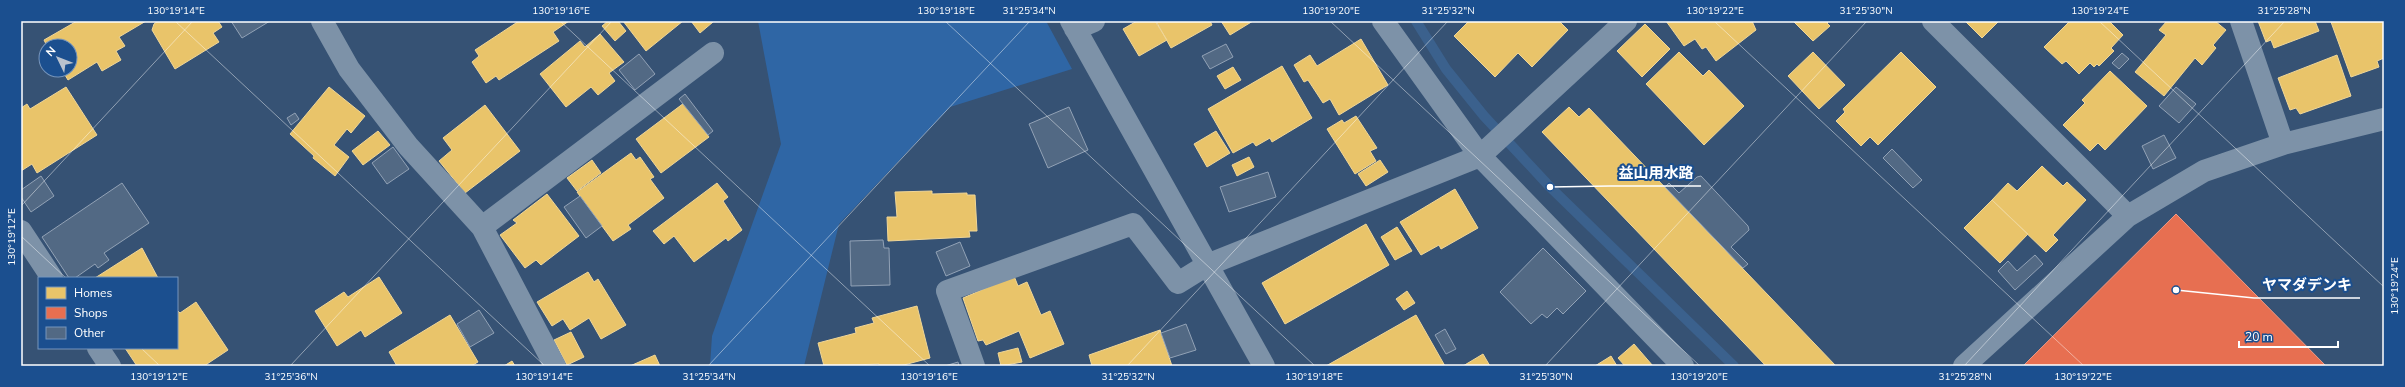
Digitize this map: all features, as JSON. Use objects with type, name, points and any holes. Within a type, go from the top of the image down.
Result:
[{"type":"street","points":[[322,21],[349,69],[408,146],[482,227],[555,366]]},
{"type":"street","points":[[1383,21],[1486,152],[1683,366]]},
{"type":"street","points":[[974,366],[947,291],[1133,224],[1178,283],[1207,265],[1486,152],[1626,21]]},
{"type":"street","points":[[1933,21],[2128,216]]},
{"type":"street","points":[[2241,21],[2283,144]]},
{"type":"street","points":[[1080,24],[1207,265],[1264,366]]},
{"type":"street","points":[[482,227],[713,53]]},
{"type":"street","points":[[1964,366],[2128,216],[2204,171],[2283,144],[2384,119]]},
{"type":"street","points":[[21,231],[51,277]]},
{"type":"street","points":[[99,349],[110,366]]},
{"type":"shaded area","points":[[758,21],[1046,21],[1072,69],[950,107],[839,224],[804,366],[710,366],[712,336],[781,144]]},
{"type":"building: Homes","points":[[77,21],[146,21],[119,37],[125,46],[116,51],[121,60],[102,71],[97,62],[78,74],[78,38],[47,38]]},
{"type":"building: Homes","points":[[158,21],[218,21],[222,27],[213,33],[219,42],[175,69],[152,30],[154,24]]},
{"type":"building: Homes","points":[[519,21],[569,21],[553,32],[559,41],[499,80],[496,76],[486,83],[472,62],[479,56],[475,50]]},
{"type":"building: Homes","points":[[608,21],[618,21],[626,31],[615,41],[602,26]]},
{"type":"building: Homes","points":[[623,21],[683,21],[646,51]]},
{"type":"building: Homes","points":[[691,21],[712,21],[713,22],[700,33]]},
{"type":"building: Homes","points":[[1137,21],[1155,21],[1167,40],[1139,56],[1123,29]]},
{"type":"building: Homes","points":[[1156,21],[1210,21],[1212,25],[1171,48]]},
{"type":"building: Homes","points":[[1221,21],[1253,21],[1230,35]]},
{"type":"building: Homes","points":[[1469,21],[1559,21],[1568,30],[1532,67],[1518,53],[1495,77],[1454,36]]},
{"type":"building: Homes","points":[[1666,21],[1752,21],[1756,30],[1716,61],[1706,47],[1702,49],[1695,39],[1684,46]]},
{"type":"building: Homes","points":[[1793,21],[1829,21],[1827,23],[1830,26],[1813,41]]},
{"type":"building: Homes","points":[[1965,21],[1999,21],[1982,38]]},
{"type":"building: Homes","points":[[2070,21],[2109,21],[2123,35],[2111,48],[2114,51],[2099,66],[2097,64],[2094,67],[2090,63],[2079,74],[2066,61],[2062,64],[2044,47]]},
{"type":"building: Homes","points":[[2167,21],[2215,21],[2226,30],[2213,45],[2216,48],[2202,65],[2195,58],[2164,96],[2135,72],[2166,35],[2159,30]]},
{"type":"building: Homes","points":[[2258,21],[2315,21],[2319,31],[2274,48],[2271,40],[2266,42]]},
{"type":"building: Homes","points":[[2384,21],[2384,58],[2377,61],[2379,67],[2351,77],[2331,22]]},
{"type":"building: Homes","points":[[1645,24],[1670,49],[1642,77],[1617,51]]},
{"type":"building: Homes","points":[[600,34],[624,62],[609,73],[615,81],[598,95],[591,87],[566,107],[540,74],[580,41],[585,47]]},
{"type":"building: Homes","points":[[1361,39],[1388,85],[1339,115],[1330,99],[1323,103],[1308,80],[1304,82],[1294,65],[1310,55],[1317,66]]},
{"type":"building: Homes","points":[[1679,52],[1703,76],[1709,70],[1744,106],[1704,145],[1646,84]]},
{"type":"building: Homes","points":[[1813,52],[1845,85],[1819,109],[1788,76]]},
{"type":"building: Homes","points":[[1901,52],[1936,87],[1878,145],[1870,137],[1861,146],[1836,121],[1845,112],[1843,109]]},
{"type":"building: Homes","points":[[2337,55],[2351,96],[2300,114],[2296,108],[2290,110],[2278,78]]},
{"type":"building: Homes","points":[[1282,66],[1312,118],[1272,142],[1270,138],[1256,146],[1253,142],[1233,153],[1208,109]]},
{"type":"building: Homes","points":[[1233,67],[1241,80],[1225,89],[1217,76]]},
{"type":"building: Homes","points":[[2110,71],[2147,106],[2105,150],[2098,143],[2090,151],[2063,125],[2085,103],[2082,100]]},
{"type":"building: Homes","points":[[66,87],[97,135],[37,173],[32,164],[21,171],[21,108],[27,104],[30,109]]},
{"type":"building: Homes","points":[[329,87],[365,116],[351,133],[347,129],[334,145],[349,157],[335,176],[313,158],[314,156],[290,134]]},
{"type":"building: Homes","points":[[684,103],[709,137],[661,173],[636,139]]},
{"type":"building: Homes","points":[[485,105],[520,151],[465,193],[439,161],[452,150],[443,138]]},
{"type":"building: Homes","points":[[1569,107],[1579,117],[1589,108],[1836,366],[1766,366],[1542,132]]},
{"type":"building: Homes","points":[[1356,116],[1377,148],[1370,151],[1376,161],[1355,174],[1327,129],[1342,120],[1344,123]]},
{"type":"building: Homes","points":[[378,131],[390,145],[363,165],[352,151]]},
{"type":"building: Homes","points":[[1216,131],[1230,153],[1207,167],[1194,144]]},
{"type":"building: Homes","points":[[631,153],[636,160],[640,157],[654,177],[650,179],[664,198],[628,225],[631,229],[613,241],[577,192]]},
{"type":"building: Homes","points":[[1249,157],[1254,167],[1237,176],[1232,165]]},
{"type":"building: Homes","points":[[592,160],[601,173],[577,191],[567,178]]},
{"type":"building: Homes","points":[[1380,160],[1388,172],[1366,186],[1358,174]]},
{"type":"building: Homes","points":[[2042,166],[2063,186],[2067,182],[2086,200],[2053,235],[2058,240],[2046,252],[1992,200],[2008,183],[2017,191]]},
{"type":"building: Homes","points":[[717,183],[728,197],[723,201],[742,230],[728,241],[726,238],[694,262],[674,236],[664,244],[653,231]]},
{"type":"building: Homes","points":[[1455,189],[1478,228],[1441,249],[1439,245],[1421,255],[1400,222]]},
{"type":"building: Homes","points":[[932,191],[932,194],[967,193],[967,195],[975,195],[977,231],[969,231],[970,237],[888,241],[887,217],[897,217],[895,192]]},
{"type":"building: Homes","points":[[547,194],[579,236],[541,265],[536,260],[525,268],[500,235],[517,223],[513,220]]},
{"type":"building: Homes","points":[[1992,200],[2028,234],[2000,263],[1964,228]]},
{"type":"building: Homes","points":[[1366,224],[1389,265],[1285,324],[1262,283]]},
{"type":"building: Homes","points":[[1397,227],[1412,251],[1395,260],[1381,237]]},
{"type":"building: Homes","points":[[142,248],[157,277],[97,277]]},
{"type":"building: Homes","points":[[588,272],[594,282],[598,279],[626,325],[601,339],[589,318],[570,330],[563,319],[552,326],[537,302]]},
{"type":"building: Homes","points":[[1014,276],[1018,286],[1027,282],[1041,315],[1050,311],[1064,344],[1030,358],[1019,331],[986,345],[983,340],[978,341],[963,298]]},
{"type":"building: Homes","points":[[379,277],[402,313],[365,337],[361,330],[337,346],[315,311],[344,292],[348,297]]},
{"type":"building: Homes","points":[[1407,291],[1415,303],[1404,310],[1396,299]]},
{"type":"building: Homes","points":[[196,302],[228,350],[204,366],[137,366],[126,349],[178,349],[178,311],[180,313]]},
{"type":"building: Homes","points":[[917,306],[930,358],[900,366],[879,366],[879,364],[824,366],[818,343],[856,333],[855,328],[874,323],[872,318]]},
{"type":"building: Homes","points":[[450,315],[478,362],[471,366],[397,366],[389,352]]},
{"type":"building: Homes","points":[[1416,315],[1445,366],[1326,366]]},
{"type":"building: Homes","points":[[1160,330],[1172,366],[1092,366],[1089,355]]},
{"type":"building: Homes","points":[[571,332],[584,357],[567,365],[554,340]]},
{"type":"building: Homes","points":[[1634,344],[1653,366],[1625,366],[1618,358]]},
{"type":"building: Homes","points":[[1018,348],[1022,362],[1001,366],[998,353]]},
{"type":"building: Homes","points":[[1483,354],[1490,366],[1463,366]]},
{"type":"building: Homes","points":[[655,355],[660,366],[630,366]]},
{"type":"building: Homes","points":[[1611,356],[1617,366],[1595,366]]},
{"type":"building: Homes","points":[[512,361],[515,366],[504,366]]},
{"type":"building: Shops","points":[[2176,214],[2326,366],[2023,366]]},
{"type":"building: Other","points":[[231,21],[270,21],[242,38]]},
{"type":"building: Other","points":[[1226,44],[1233,57],[1210,69],[1202,56]]},
{"type":"building: Other","points":[[2122,53],[2129,59],[2119,69],[2112,63]]},
{"type":"building: Other","points":[[639,54],[655,74],[635,90],[619,70]]},
{"type":"building: Other","points":[[2176,87],[2196,104],[2179,123],[2159,106]]},
{"type":"building: Other","points":[[685,94],[713,131],[708,135],[679,99]]},
{"type":"building: Other","points":[[1069,107],[1088,150],[1048,168],[1029,124]]},
{"type":"building: Other","points":[[295,113],[299,119],[291,125],[287,118]]},
{"type":"building: Other","points":[[2164,135],[2176,158],[2153,169],[2142,146]]},
{"type":"building: Other","points":[[393,147],[409,169],[387,184],[372,163]]},
{"type":"building: Other","points":[[1892,149],[1922,180],[1913,188],[1883,158]]},
{"type":"building: Other","points":[[1268,172],[1276,197],[1229,212],[1220,187]]},
{"type":"building: Other","points":[[41,176],[54,196],[31,212],[21,197],[21,190]]},
{"type":"building: Other","points":[[1701,176],[1748,226],[1749,230],[1731,247],[1748,264],[1743,268],[1665,187],[1669,183],[1679,193],[1697,177]]},
{"type":"building: Other","points":[[122,183],[149,223],[104,253],[109,260],[98,268],[95,264],[76,277],[68,277],[42,237]]},
{"type":"building: Other","points":[[580,196],[602,226],[586,238],[564,207]]},
{"type":"building: Other","points":[[883,240],[884,248],[889,248],[890,285],[851,286],[850,241]]},
{"type":"building: Other","points":[[960,242],[970,266],[946,276],[936,252]]},
{"type":"building: Other","points":[[1543,248],[1586,291],[1563,314],[1557,308],[1547,318],[1542,314],[1531,324],[1500,292]]},
{"type":"building: Other","points":[[2035,255],[2043,264],[2015,290],[1998,271],[2008,261],[2017,271]]},
{"type":"building: Other","points":[[479,310],[494,333],[470,347],[457,324]]},
{"type":"building: Other","points":[[1186,324],[1196,350],[1170,358],[1161,333]]},
{"type":"building: Other","points":[[1445,329],[1456,349],[1446,354],[1435,335]]},
{"type":"building: Other","points":[[958,362],[959,366],[945,366]]},
{"type":"waterway","points":[[1416,21],[1446,69],[1484,116],[1550,187],[1734,366]]},
{"type":"place","name":"益山用水路","points":[[1550,187]]},
{"type":"place","name":"ヤマダデンキ","points":[[2176,290]]}]
